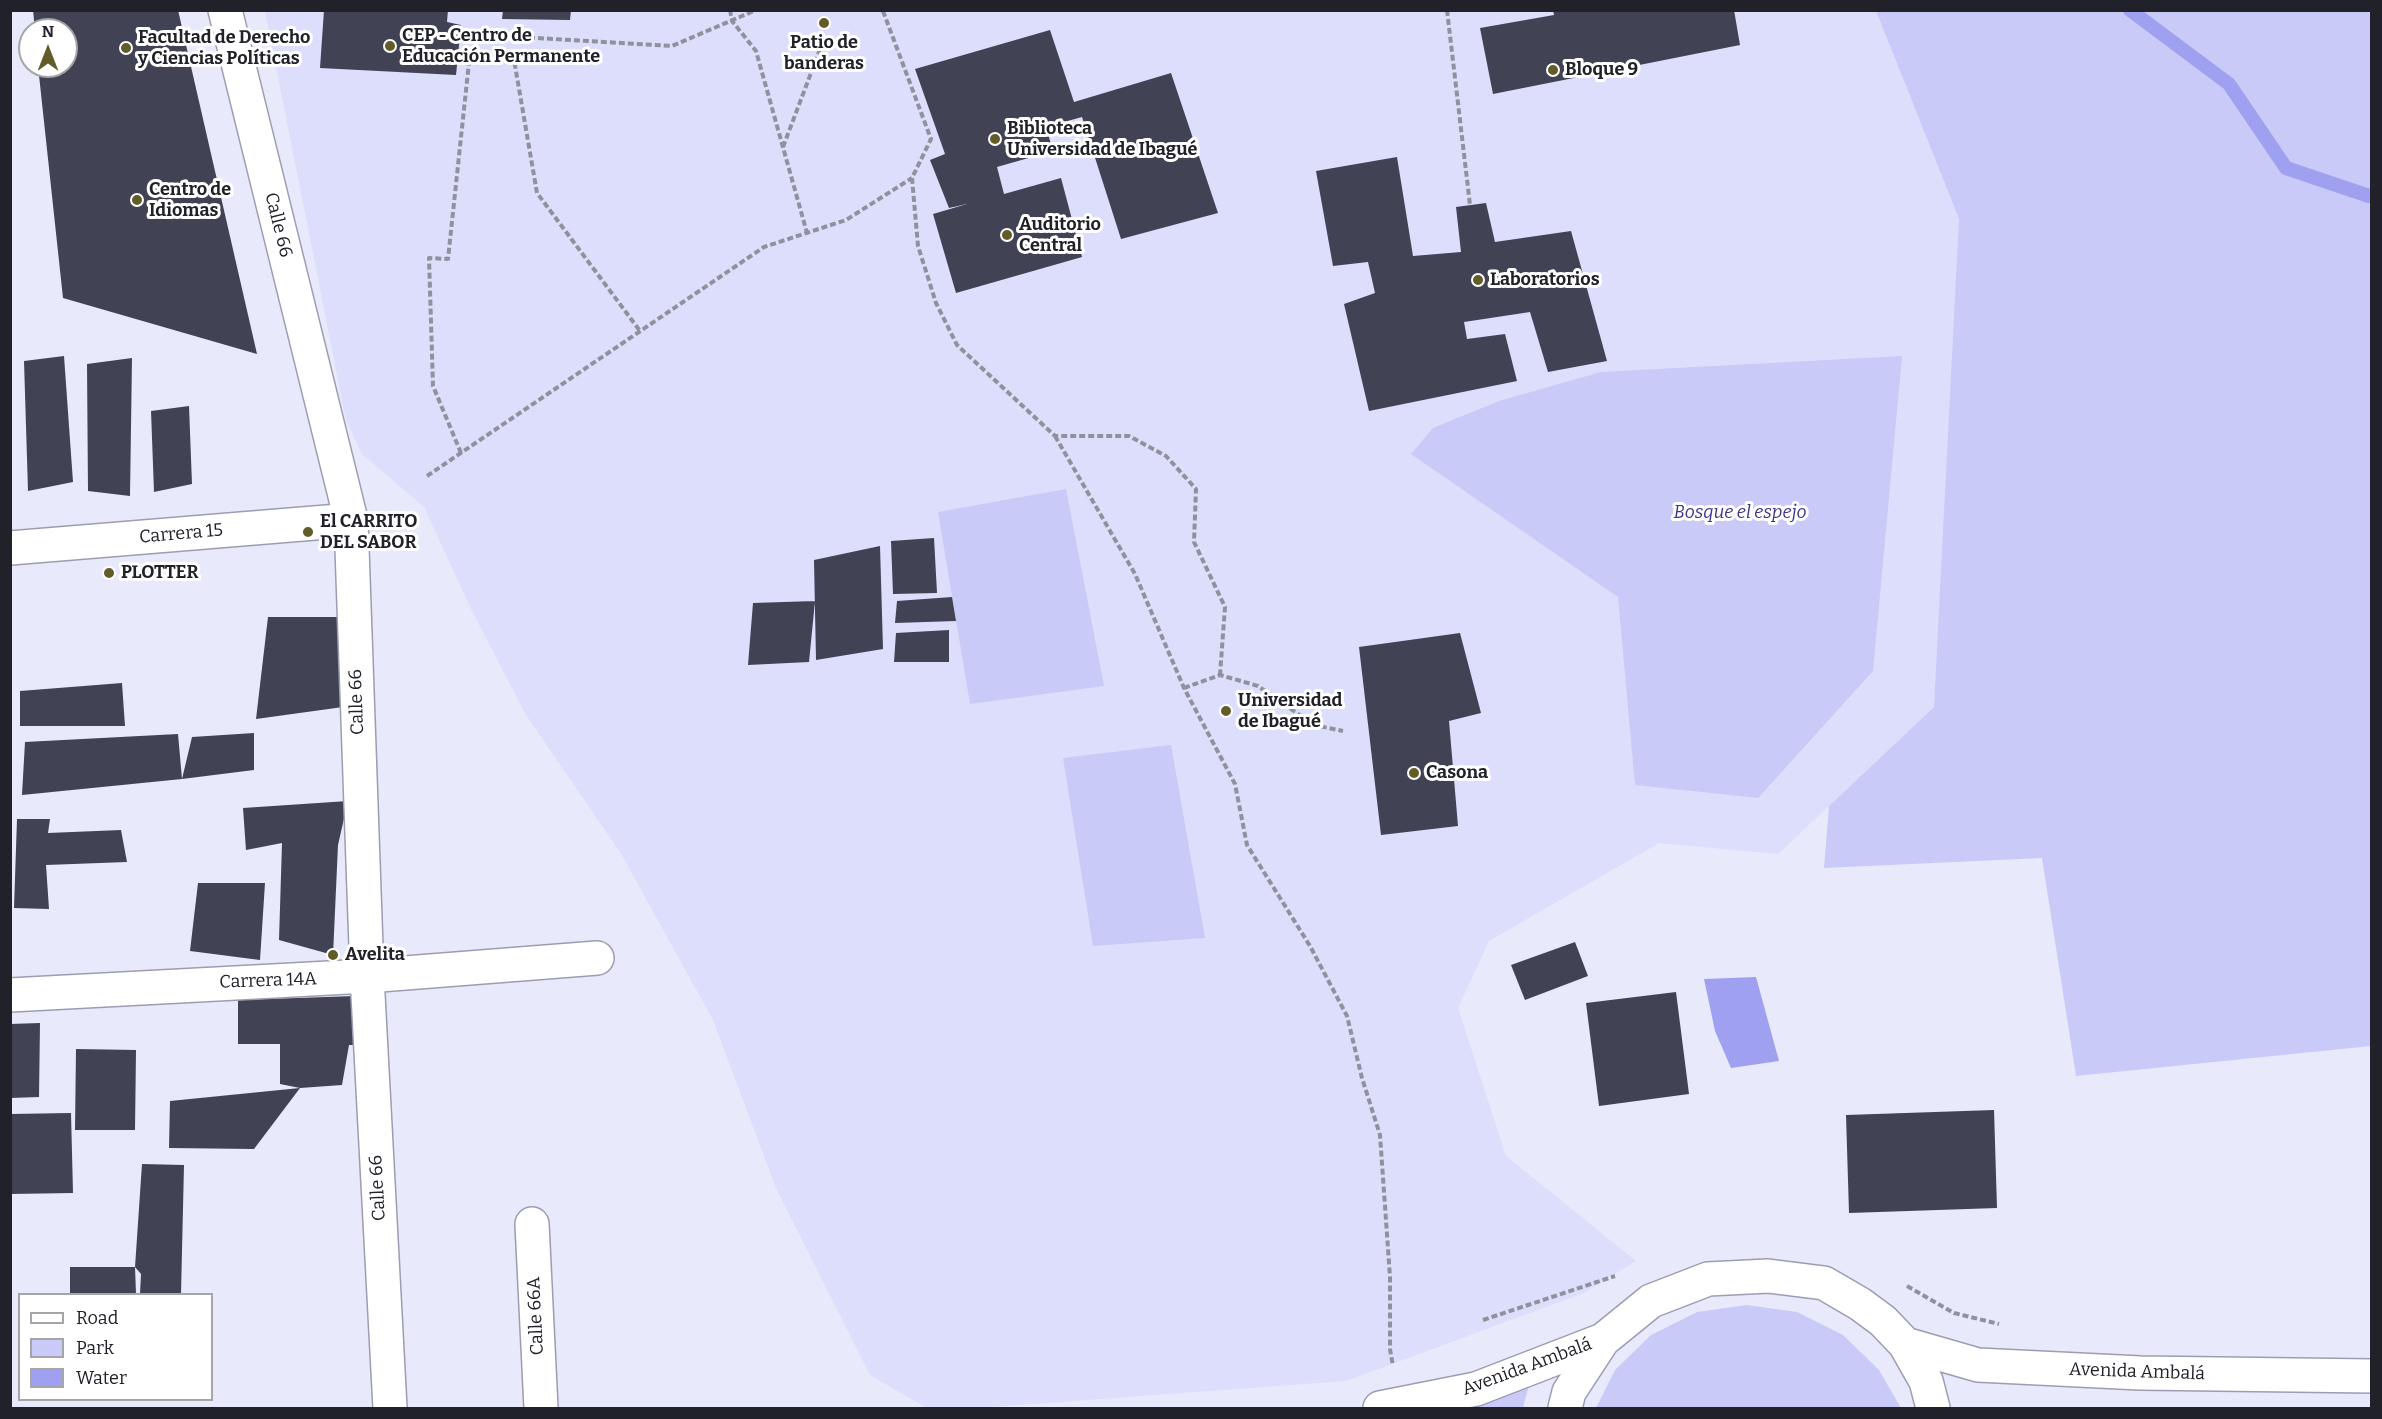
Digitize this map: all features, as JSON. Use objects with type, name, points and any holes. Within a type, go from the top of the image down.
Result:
[{"type":"street","name":"Calle 66","points":[[225,10],[351,520],[367,976],[390,1408]]},
{"type":"street","name":"Carrera 15","points":[[10,548],[351,520]]},
{"type":"street","name":"Carrera 14A","points":[[10,995],[367,976],[597,958]]},
{"type":"street","name":"Calle 66A","points":[[532,1224],[540,1408]]},
{"type":"street","points":[[1565,1408],[1569,1392],[1603,1340],[1651,1301],[1708,1279],[1768,1276],[1824,1283],[1860,1304],[1883,1321],[1905,1344],[1926,1381],[1933,1408]]},
{"type":"street","name":"Avenida Ambalá","points":[[1380,1408],[1476,1389],[1603,1340]]},
{"type":"street","name":"Avenida Ambalá","points":[[1905,1344],[1978,1365],[2140,1373],[2372,1376]]},
{"type":"path","points":[[730,10],[732,21],[756,51],[807,233]]},
{"type":"path","points":[[520,37],[672,46],[756,10]]},
{"type":"path","points":[[1447,10],[1470,205]]},
{"type":"path","points":[[883,11],[931,139],[912,178],[918,246],[936,303],[957,345],[1055,436],[1135,574],[1184,688],[1235,784],[1247,845],[1310,946],[1347,1016],[1362,1078],[1380,1135],[1390,1277],[1390,1349]]},
{"type":"path","points":[[783,148],[825,36]]},
{"type":"path","points":[[461,453],[433,386],[429,258],[448,259],[470,52]]},
{"type":"path","points":[[513,54],[537,193],[640,331]]},
{"type":"path","points":[[427,476],[764,247],[846,220],[912,178]]},
{"type":"path","points":[[1055,436],[1129,436],[1166,456],[1196,489],[1194,542],[1225,607],[1220,675]]},
{"type":"path","points":[[1184,688],[1220,675],[1258,686],[1314,725],[1343,731]]},
{"type":"shaded area","name":"Universidad de Ibagué","points":[[265,11],[1876,11],[1959,219],[1956,322],[1934,707],[1778,854],[1659,843],[1489,941],[1458,1008],[1506,1156],[1636,1261],[1584,1293],[1346,1381],[977,1408],[927,1408],[870,1375],[776,1188],[713,1020],[620,852],[526,715],[473,613],[424,507],[362,454],[346,420]]},
{"type":"green space","points":[[1876,11],[2371,11],[2371,1046],[2076,1076],[2042,858],[1824,868],[1829,806],[1934,707],[1959,219]]},
{"type":"green space","name":"Bosque el espejo","points":[[1902,356],[1873,671],[1758,798],[1635,785],[1618,597],[1411,454],[1433,428],[1499,401],[1601,372]]},
{"type":"green space","points":[[1066,489],[1104,686],[970,704],[938,512]]},
{"type":"green space","points":[[1171,745],[1205,938],[1093,946],[1063,758]]},
{"type":"green space","points":[[1747,1305],[1797,1312],[1843,1335],[1879,1370],[1901,1408],[1596,1408],[1615,1370],[1651,1335],[1697,1312]]},
{"type":"green space","points":[[1530,1381],[1523,1408],[1463,1408]]},
{"type":"water","points":[[1756,977],[1779,1061],[1731,1068],[1715,1031],[1704,979]]},
{"type":"building","name":"Centro de Idiomas","points":[[33,10],[178,10],[257,354],[63,298],[39,78],[78,78],[78,18],[34,18]]},
{"type":"building","name":"CEP - Centro de Educación Permanente","points":[[324,10],[448,10],[447,22],[461,25],[456,75],[320,68]]},
{"type":"building","name":"CEP - Centro de Educación Permanente","points":[[503,10],[571,10],[570,20],[502,19]]},
{"type":"building","name":"Bloque 9","points":[[1553,10],[1734,10],[1740,45],[1493,94],[1480,28],[1554,15]]},
{"type":"building","name":"Biblioteca Universidad de Ibagué","points":[[1050,30],[1074,102],[1171,73],[1218,213],[1121,239],[1082,117],[1046,127],[1053,151],[997,167],[1004,194],[1061,178],[1082,257],[956,293],[933,214],[967,204],[949,208],[930,160],[945,154],[915,69]]},
{"type":"building","name":"Laboratorios","points":[[1397,157],[1413,256],[1461,252],[1456,207],[1486,203],[1495,242],[1571,231],[1607,361],[1548,372],[1530,312],[1464,322],[1467,339],[1505,334],[1517,381],[1369,411],[1344,304],[1375,293],[1368,262],[1333,266],[1316,171]]},
{"type":"building","points":[[64,356],[73,482],[28,491],[24,361]]},
{"type":"building","points":[[132,358],[130,496],[88,491],[87,364]]},
{"type":"building","points":[[189,406],[192,484],[154,492],[151,411]]},
{"type":"building","points":[[934,538],[937,593],[893,594],[891,541]]},
{"type":"building","points":[[880,546],[883,649],[816,660],[814,560]]},
{"type":"building","points":[[952,597],[956,621],[895,623],[897,601]]},
{"type":"building","points":[[815,601],[809,662],[748,665],[753,603]]},
{"type":"building","points":[[268,617],[339,617],[343,707],[256,719]]},
{"type":"building","points":[[949,630],[949,662],[894,662],[896,633]]},
{"type":"building","name":"Casona","points":[[1460,633],[1481,713],[1449,721],[1458,826],[1381,835],[1359,647]]},
{"type":"building","points":[[122,683],[125,726],[20,726],[20,691]]},
{"type":"building","points":[[254,733],[254,770],[182,779],[192,737]]},
{"type":"building","points":[[178,734],[182,779],[22,795],[25,742]]},
{"type":"building","points":[[348,801],[338,845],[333,955],[279,940],[282,843],[246,850],[243,808]]},
{"type":"building","points":[[17,819],[50,819],[48,833],[121,830],[127,862],[46,865],[49,909],[14,908]]},
{"type":"building","points":[[198,883],[265,883],[260,960],[190,951]]},
{"type":"building","points":[[1575,942],[1588,976],[1525,1000],[1511,965]]},
{"type":"building","points":[[1676,992],[1689,1094],[1599,1106],[1586,1003]]},
{"type":"building","points":[[355,996],[357,1045],[349,1045],[342,1085],[300,1088],[280,1084],[280,1044],[238,1044],[238,1000]]},
{"type":"building","points":[[40,1023],[39,1097],[10,1098],[10,1024]]},
{"type":"building","points":[[76,1049],[136,1050],[135,1130],[75,1130]]},
{"type":"building","points":[[300,1088],[254,1149],[169,1148],[170,1101]]},
{"type":"building","points":[[1994,1110],[1997,1208],[1849,1213],[1846,1115]]},
{"type":"building","points":[[71,1113],[73,1193],[10,1194],[10,1114]]},
{"type":"building","points":[[142,1164],[184,1165],[181,1293],[140,1293],[141,1274],[135,1267]]},
{"type":"building","points":[[70,1267],[135,1267],[136,1293],[70,1293]]},
{"type":"waterway","points":[[2130,10],[2229,84],[2286,168],[2369,196],[2372,195]]},
{"type":"place","name":"Patio de banderas","points":[[824,23]]},
{"type":"place","name":"CEP - Centro de Educación Permanente","points":[[390,46]]},
{"type":"place","name":"Facultad de Derecho y Ciencias Políticas","points":[[126,48]]},
{"type":"place","name":"Bloque 9","points":[[1553,70]]},
{"type":"place","name":"Biblioteca Universidad de Ibagué","points":[[995,139]]},
{"type":"place","name":"Centro de Idiomas","points":[[137,200]]},
{"type":"place","name":"Auditorio Central","points":[[1007,235]]},
{"type":"place","name":"Laboratorios","points":[[1478,280]]},
{"type":"place","name":"El CARRITO DEL SABOR","points":[[308,532]]},
{"type":"place","name":"PLOTTER","points":[[109,573]]},
{"type":"place","name":"Universidad de Ibagué","points":[[1226,711]]},
{"type":"place","name":"Casona","points":[[1414,773]]},
{"type":"place","name":"Avelita","points":[[333,955]]}]
